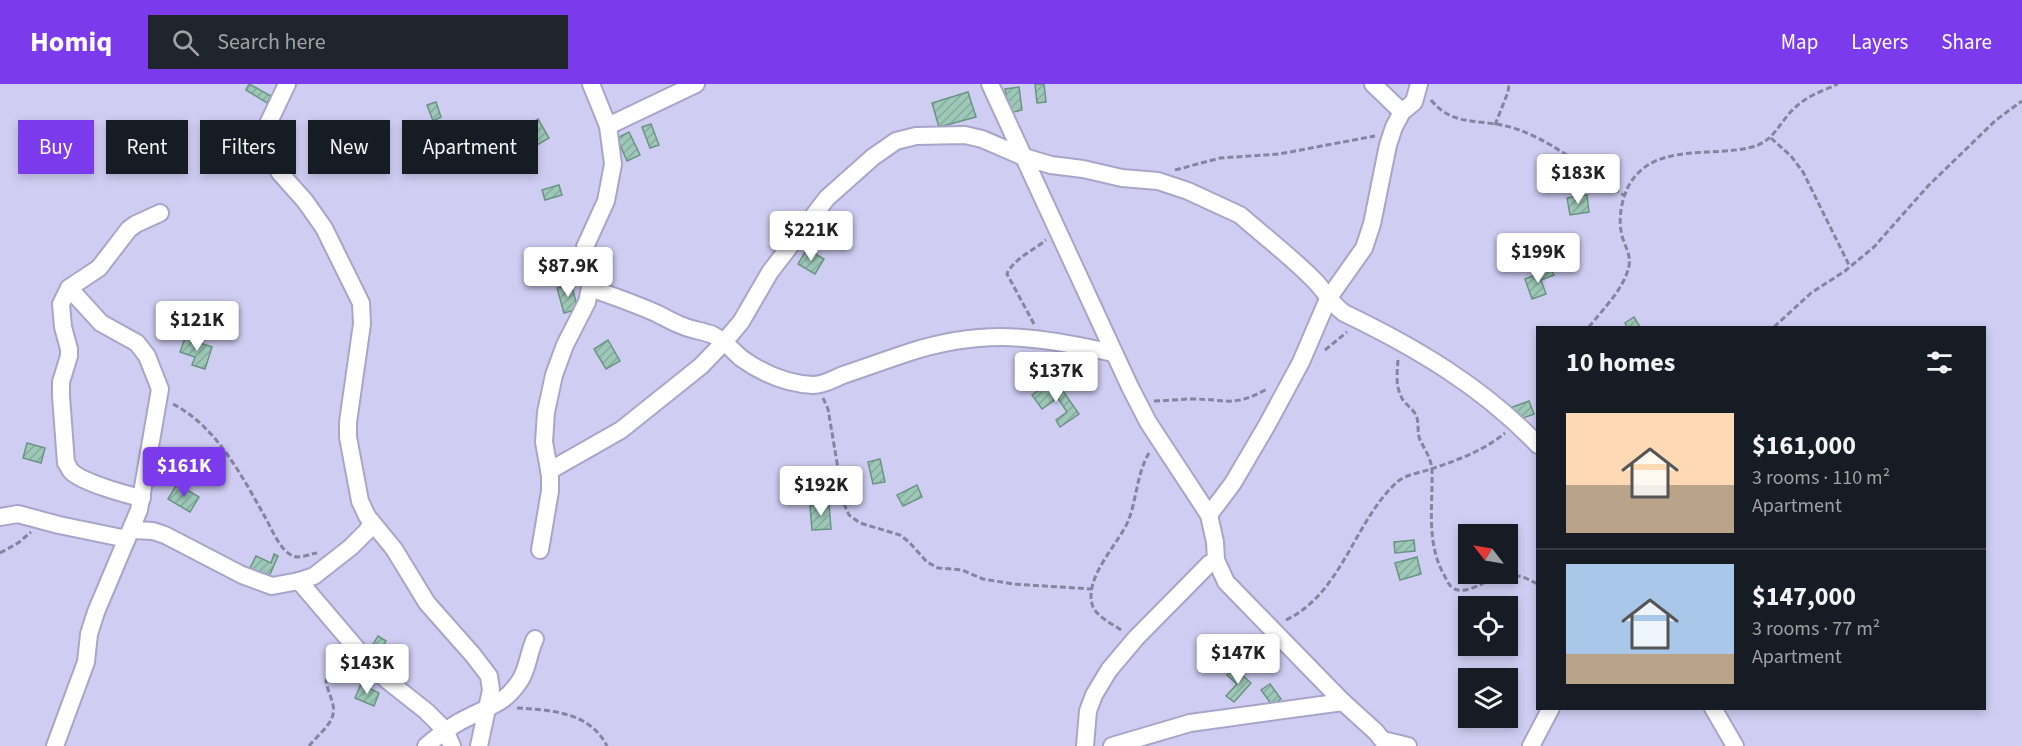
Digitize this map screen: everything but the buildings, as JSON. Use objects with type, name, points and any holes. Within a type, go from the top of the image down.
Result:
[{"type":"street","points":[[287,84],[267,126],[266,149],[280,174],[305,201],[324,228],[361,303],[362,324],[350,400],[348,437],[360,501],[371,523],[394,549],[426,603],[486,672],[491,690],[489,709],[479,746]]},
{"type":"street","points":[[540,550],[549,503],[549,471],[544,442],[546,412],[554,375],[565,345],[587,302],[590,288],[585,247],[606,201],[611,184],[613,165],[608,126],[591,84]]},
{"type":"street","points":[[608,126],[696,84]]},
{"type":"street","points":[[990,84],[1113,352],[1148,422],[1209,515],[1216,560],[1222,576],[1229,587],[1385,743],[1408,746]]},
{"type":"street","points":[[1373,84],[1402,112]]},
{"type":"street","points":[[1209,515],[1233,483],[1267,425],[1301,362],[1328,299],[1364,248],[1372,225],[1392,132],[1402,112],[1414,102],[1419,86]]},
{"type":"street","points":[[549,471],[621,430],[701,366],[741,322],[779,260],[827,198],[873,157],[896,141],[916,136],[965,135],[1051,165],[1083,169],[1122,178],[1148,180],[1188,191],[1240,215],[1308,274],[1334,306],[1411,346],[1477,390],[1515,422],[1536,444]]},
{"type":"street","points":[[142,498],[125,495],[82,478],[71,472],[66,463],[61,382],[69,349],[63,327],[61,304],[69,288],[99,268],[136,224],[160,213]]},
{"type":"street","points":[[55,746],[86,662],[89,634],[96,612],[130,535],[142,498],[160,389],[144,352],[136,343],[102,322],[69,288]]},
{"type":"street","points":[[590,288],[684,327],[712,335],[765,373],[795,382],[818,385],[943,342],[989,336],[1042,339],[1113,352]]},
{"type":"street","points":[[0,517],[18,514],[59,525],[130,535],[153,531],[242,575],[264,585],[272,586],[314,576],[351,547],[367,531],[371,523]]},
{"type":"street","points":[[1085,746],[1088,711],[1094,695],[1109,670],[1136,638],[1209,564],[1216,560]]},
{"type":"street","points":[[299,581],[354,646],[388,681],[426,711],[445,730],[452,746]]},
{"type":"street","points":[[426,746],[445,730],[468,717],[489,709],[504,698],[522,678],[535,639]]},
{"type":"street","points":[[1112,746],[1190,723],[1343,702]]},
{"type":"street","points":[[1531,746],[1550,710]]},
{"type":"street","points":[[1714,710],[1735,746]]},
{"type":"path","points":[[1495,125],[1509,84]]},
{"type":"path","points":[[1590,326],[1626,277],[1629,255],[1622,236],[1620,219],[1629,185],[1644,167],[1667,156],[1752,147],[1771,138],[1787,115],[1800,103],[1839,84]]},
{"type":"path","points":[[1419,86],[1439,110],[1449,116],[1458,120],[1507,126],[1536,138],[1625,196]]},
{"type":"path","points":[[1775,326],[1811,293],[1850,267],[1874,247],[1928,186],[1996,120],[2022,101]]},
{"type":"path","points":[[1148,180],[1220,158],[1279,154],[1392,132]]},
{"type":"path","points":[[1771,138],[1791,156],[1803,172],[1850,267]]},
{"type":"path","points":[[1042,339],[1007,274],[1016,262],[1057,229]]},
{"type":"path","points":[[1319,354],[1360,320]]},
{"type":"path","points":[[1392,337],[1398,360],[1399,390],[1404,401],[1416,414],[1419,435],[1432,469],[1431,509],[1434,550],[1439,566],[1454,589],[1462,591],[1479,584]]},
{"type":"path","points":[[818,385],[828,410],[844,504],[849,515],[874,528],[900,535],[927,562],[938,568],[962,570],[983,579],[1013,584],[1092,589]]},
{"type":"path","points":[[1137,399],[1156,401],[1193,399],[1230,403],[1243,401],[1273,386]]},
{"type":"path","points":[[158,397],[182,408],[219,442],[288,554],[302,557],[319,552]]},
{"type":"path","points":[[1271,627],[1296,615],[1315,601],[1329,583],[1368,519],[1399,480],[1482,449],[1500,437],[1515,422]]},
{"type":"path","points":[[1136,638],[1100,615],[1093,607],[1092,589],[1107,555],[1129,519],[1141,470],[1147,455],[1160,438]]},
{"type":"path","points":[[0,553],[28,536],[40,519]]},
{"type":"path","points":[[1518,576],[1536,583]]},
{"type":"path","points":[[309,746],[331,721],[334,714],[334,707],[325,683],[326,678],[354,646]]},
{"type":"path","points":[[489,709],[531,709],[570,714],[596,729],[608,746]]}]
